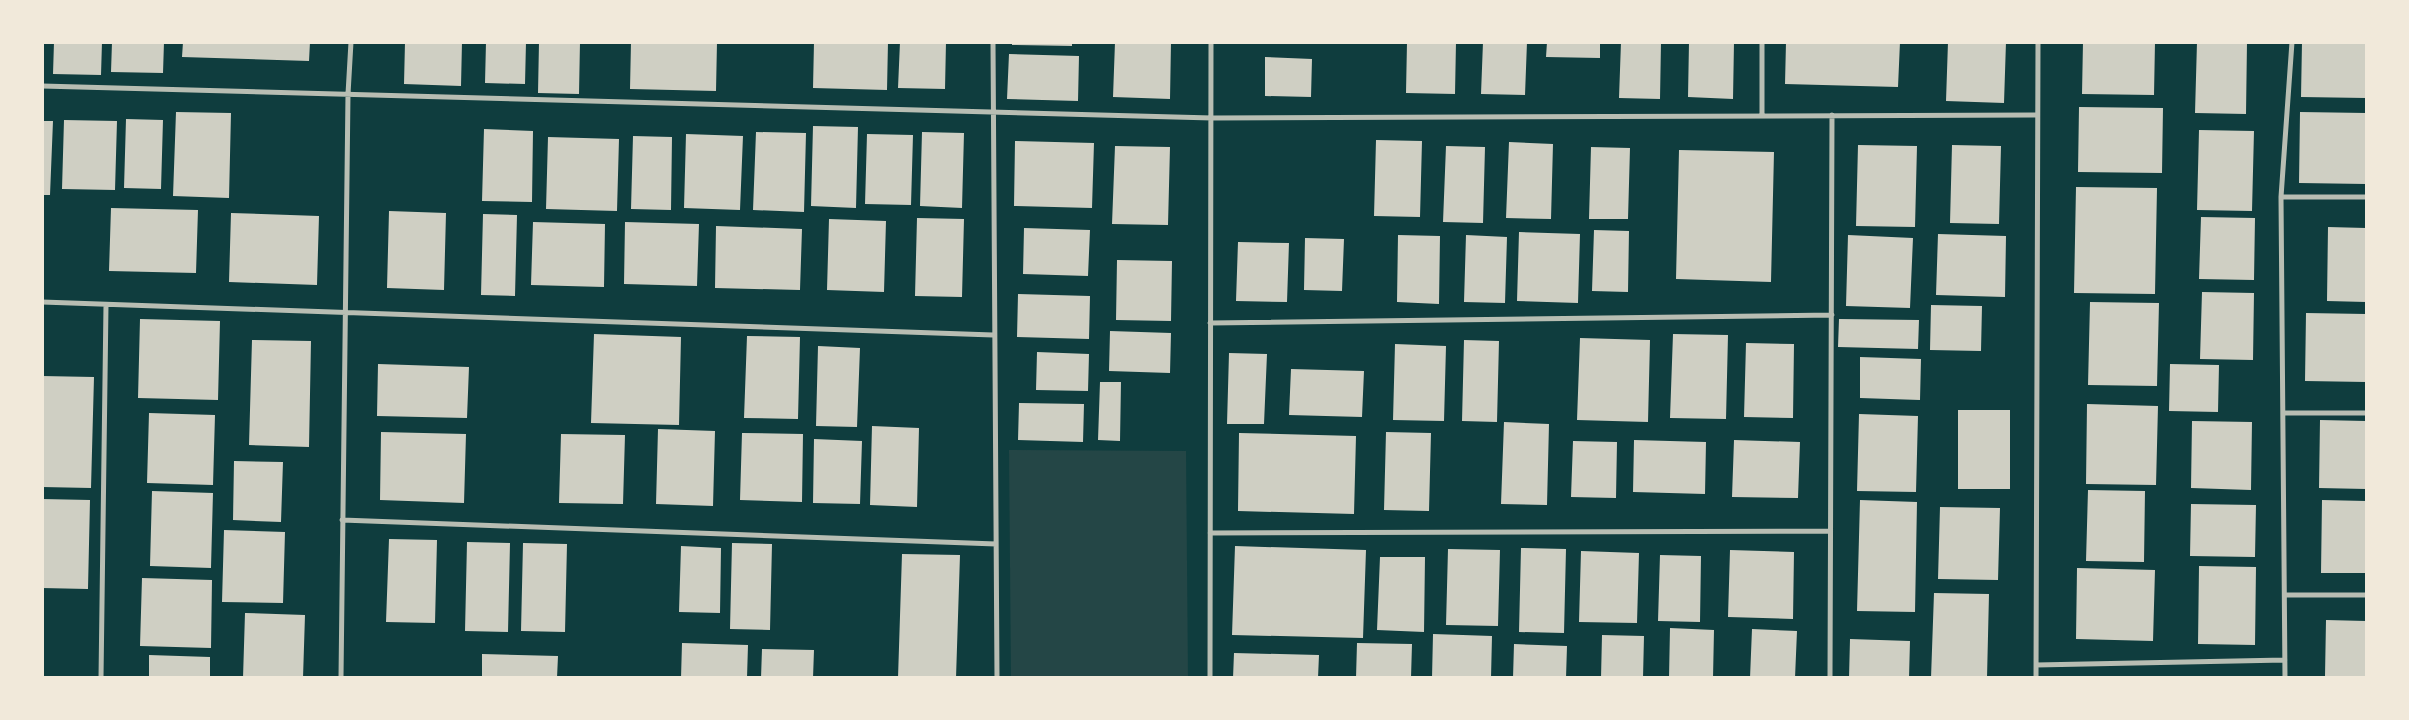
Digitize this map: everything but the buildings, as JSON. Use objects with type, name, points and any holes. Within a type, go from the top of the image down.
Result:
[{"type":"street","points":[[341,678],[348,94],[351,42]]},
{"type":"street","points":[[993,42],[995,114],[993,335],[997,678]]},
{"type":"street","points":[[1210,678],[1211,42]]},
{"type":"street","points":[[1762,42],[1762,114]]},
{"type":"street","points":[[2036,678],[2036,116],[2038,42]]},
{"type":"street","points":[[2285,678],[2281,197],[2292,42]]},
{"type":"street","points":[[42,86],[995,114],[1212,118],[1762,114],[2036,116]]},
{"type":"street","points":[[1830,678],[1832,115]]},
{"type":"street","points":[[2281,197],[2366,197]]},
{"type":"street","points":[[42,302],[993,335]]},
{"type":"street","points":[[101,678],[106,304]]},
{"type":"street","points":[[1210,323],[1832,315]]},
{"type":"street","points":[[2283,414],[2366,413]]},
{"type":"street","points":[[342,520],[996,544]]},
{"type":"street","points":[[1210,533],[1830,531]]},
{"type":"street","points":[[2284,595],[2366,595]]},
{"type":"street","points":[[2036,665],[2285,660]]},
{"type":"shaded area","points":[[1009,450],[1186,451],[1188,677],[1011,677]]}]
